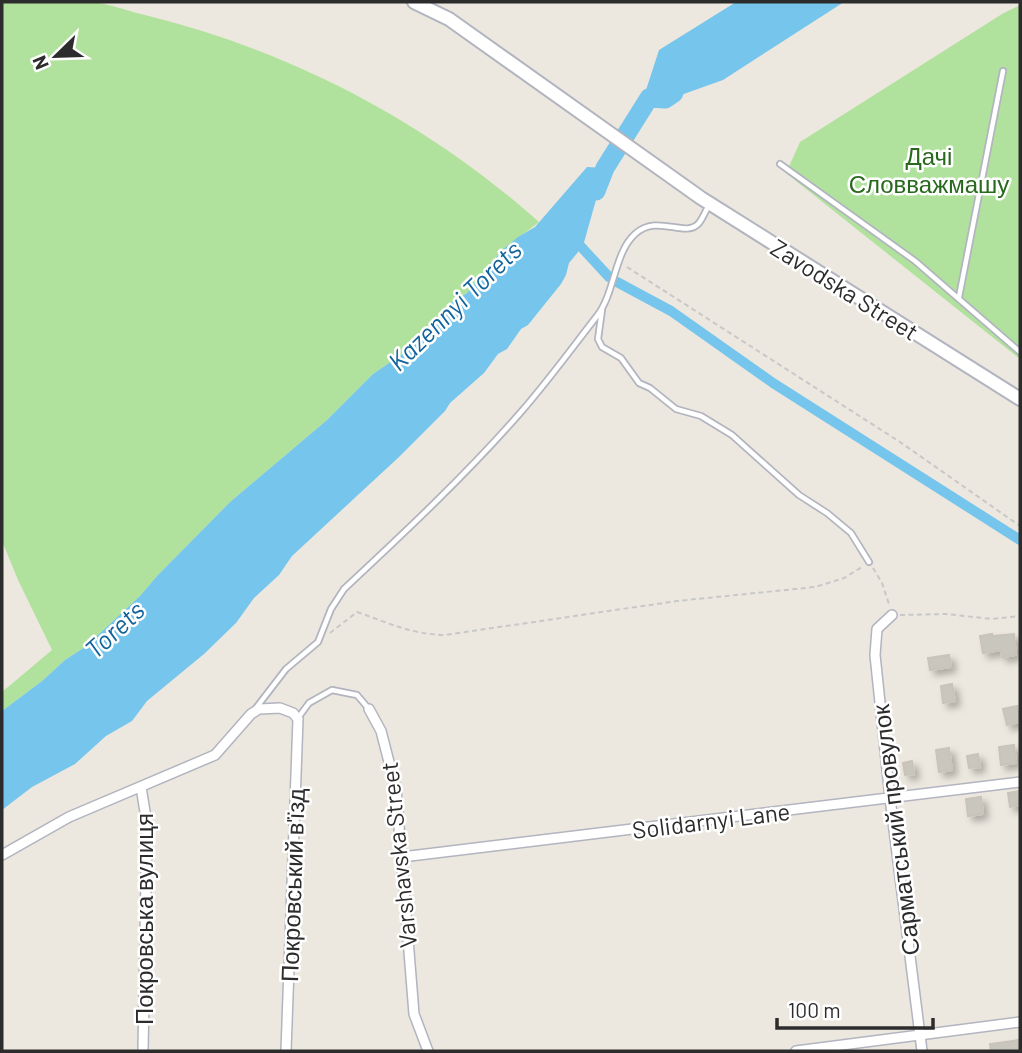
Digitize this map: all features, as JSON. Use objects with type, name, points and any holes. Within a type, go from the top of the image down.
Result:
[{"type":"street","name":"Zavodska Street","points":[[414,2],[449,19],[710,204],[1020,399]]},
{"type":"street","name":"Сарматський провулок","points":[[892,615],[877,629],[875,655],[922,1051]]},
{"type":"street","points":[[2,855],[69,817],[215,755],[251,714],[259,709],[287,710],[298,719]]},
{"type":"street","name":"Varshavska Street","points":[[369,709],[381,731],[396,789],[414,1014],[428,1051]]},
{"type":"street","name":"Покровський в'їзд","points":[[286,1051],[298,719]]},
{"type":"street","name":"Solidarnyi Lane","points":[[402,857],[1020,782]]},
{"type":"street","name":"Покровська вулиця","points":[[141,787],[147,824],[143,1051]]},
{"type":"street","points":[[796,1051],[1020,1022]]},
{"type":"lane","points":[[959,298],[1003,71]]},
{"type":"lane","points":[[780,164],[915,261],[1020,352]]},
{"type":"lane","points":[[710,204],[698,225],[687,230],[653,225],[636,233],[625,245],[602,309],[598,340],[602,347],[621,358],[639,383],[650,388],[676,410],[701,416],[732,435],[799,495],[851,533],[869,562]]},
{"type":"lane","points":[[251,714],[286,669],[318,642],[331,609],[344,589],[469,468],[522,411],[602,309]]},
{"type":"lane","name":"Varshavska Street","points":[[298,719],[309,703],[332,690],[357,695],[369,709]]},
{"type":"path","points":[[620,262],[900,442],[1020,526]]},
{"type":"path","points":[[318,642],[357,612],[397,628],[421,634],[445,635],[677,601],[816,587],[844,578],[869,562],[881,583],[892,615],[946,614],[992,619],[1020,617]]},
{"type":"green space","points":[[2,2],[99,3],[203,31],[256,49],[357,95],[405,123],[452,153],[539,222],[501,251],[467,293],[453,301],[437,324],[408,350],[373,374],[327,420],[230,502],[140,596],[85,647],[2,711],[2,692],[52,650],[2,541]]},
{"type":"green space","name":"Дачі Словважмашу","points":[[1020,5],[1020,359],[786,173],[800,142]]},
{"type":"water","points":[[736,2],[844,2],[723,80],[653,105],[646,90],[659,50]]},
{"type":"water","name":"Torets","points":[[587,167],[605,168],[583,246],[569,263],[561,284],[507,349],[498,354],[484,373],[450,403],[399,457],[292,556],[279,575],[254,598],[236,623],[204,654],[147,701],[132,721],[106,736],[75,764],[32,787],[2,810],[2,711],[85,647],[140,596],[230,502],[327,420],[373,374],[408,350],[437,324],[453,301],[467,293],[501,251],[535,227]]},
{"type":"building","points":[[1014,634],[1016,655],[1002,657],[1001,650],[983,653],[980,636]]},
{"type":"building","points":[[949,655],[951,667],[930,670],[928,658]]},
{"type":"building","points":[[952,684],[955,701],[943,703],[941,686]]},
{"type":"building","points":[[1017,706],[1020,722],[1007,725],[1003,709]]},
{"type":"building","points":[[1014,745],[1016,763],[1001,765],[999,747]]},
{"type":"building","points":[[949,748],[952,770],[939,772],[936,750]]},
{"type":"building","points":[[978,754],[980,767],[969,768],[967,756]]},
{"type":"building","points":[[912,761],[914,774],[905,775],[903,763]]},
{"type":"building","points":[[1020,791],[1020,805],[1010,807],[1008,793]]},
{"type":"building","points":[[981,797],[983,814],[968,816],[966,799]]},
{"type":"building","points":[[1020,1040],[1020,1051],[991,1051],[990,1044]]},
{"type":"waterway","name":"Kazennyi Torets","points":[[596,191],[605,168],[649,98],[665,99],[674,93]]},
{"type":"waterway","points":[[573,238],[609,277]]},
{"type":"waterway","points":[[617,282],[671,311],[773,383],[1020,540]]}]
